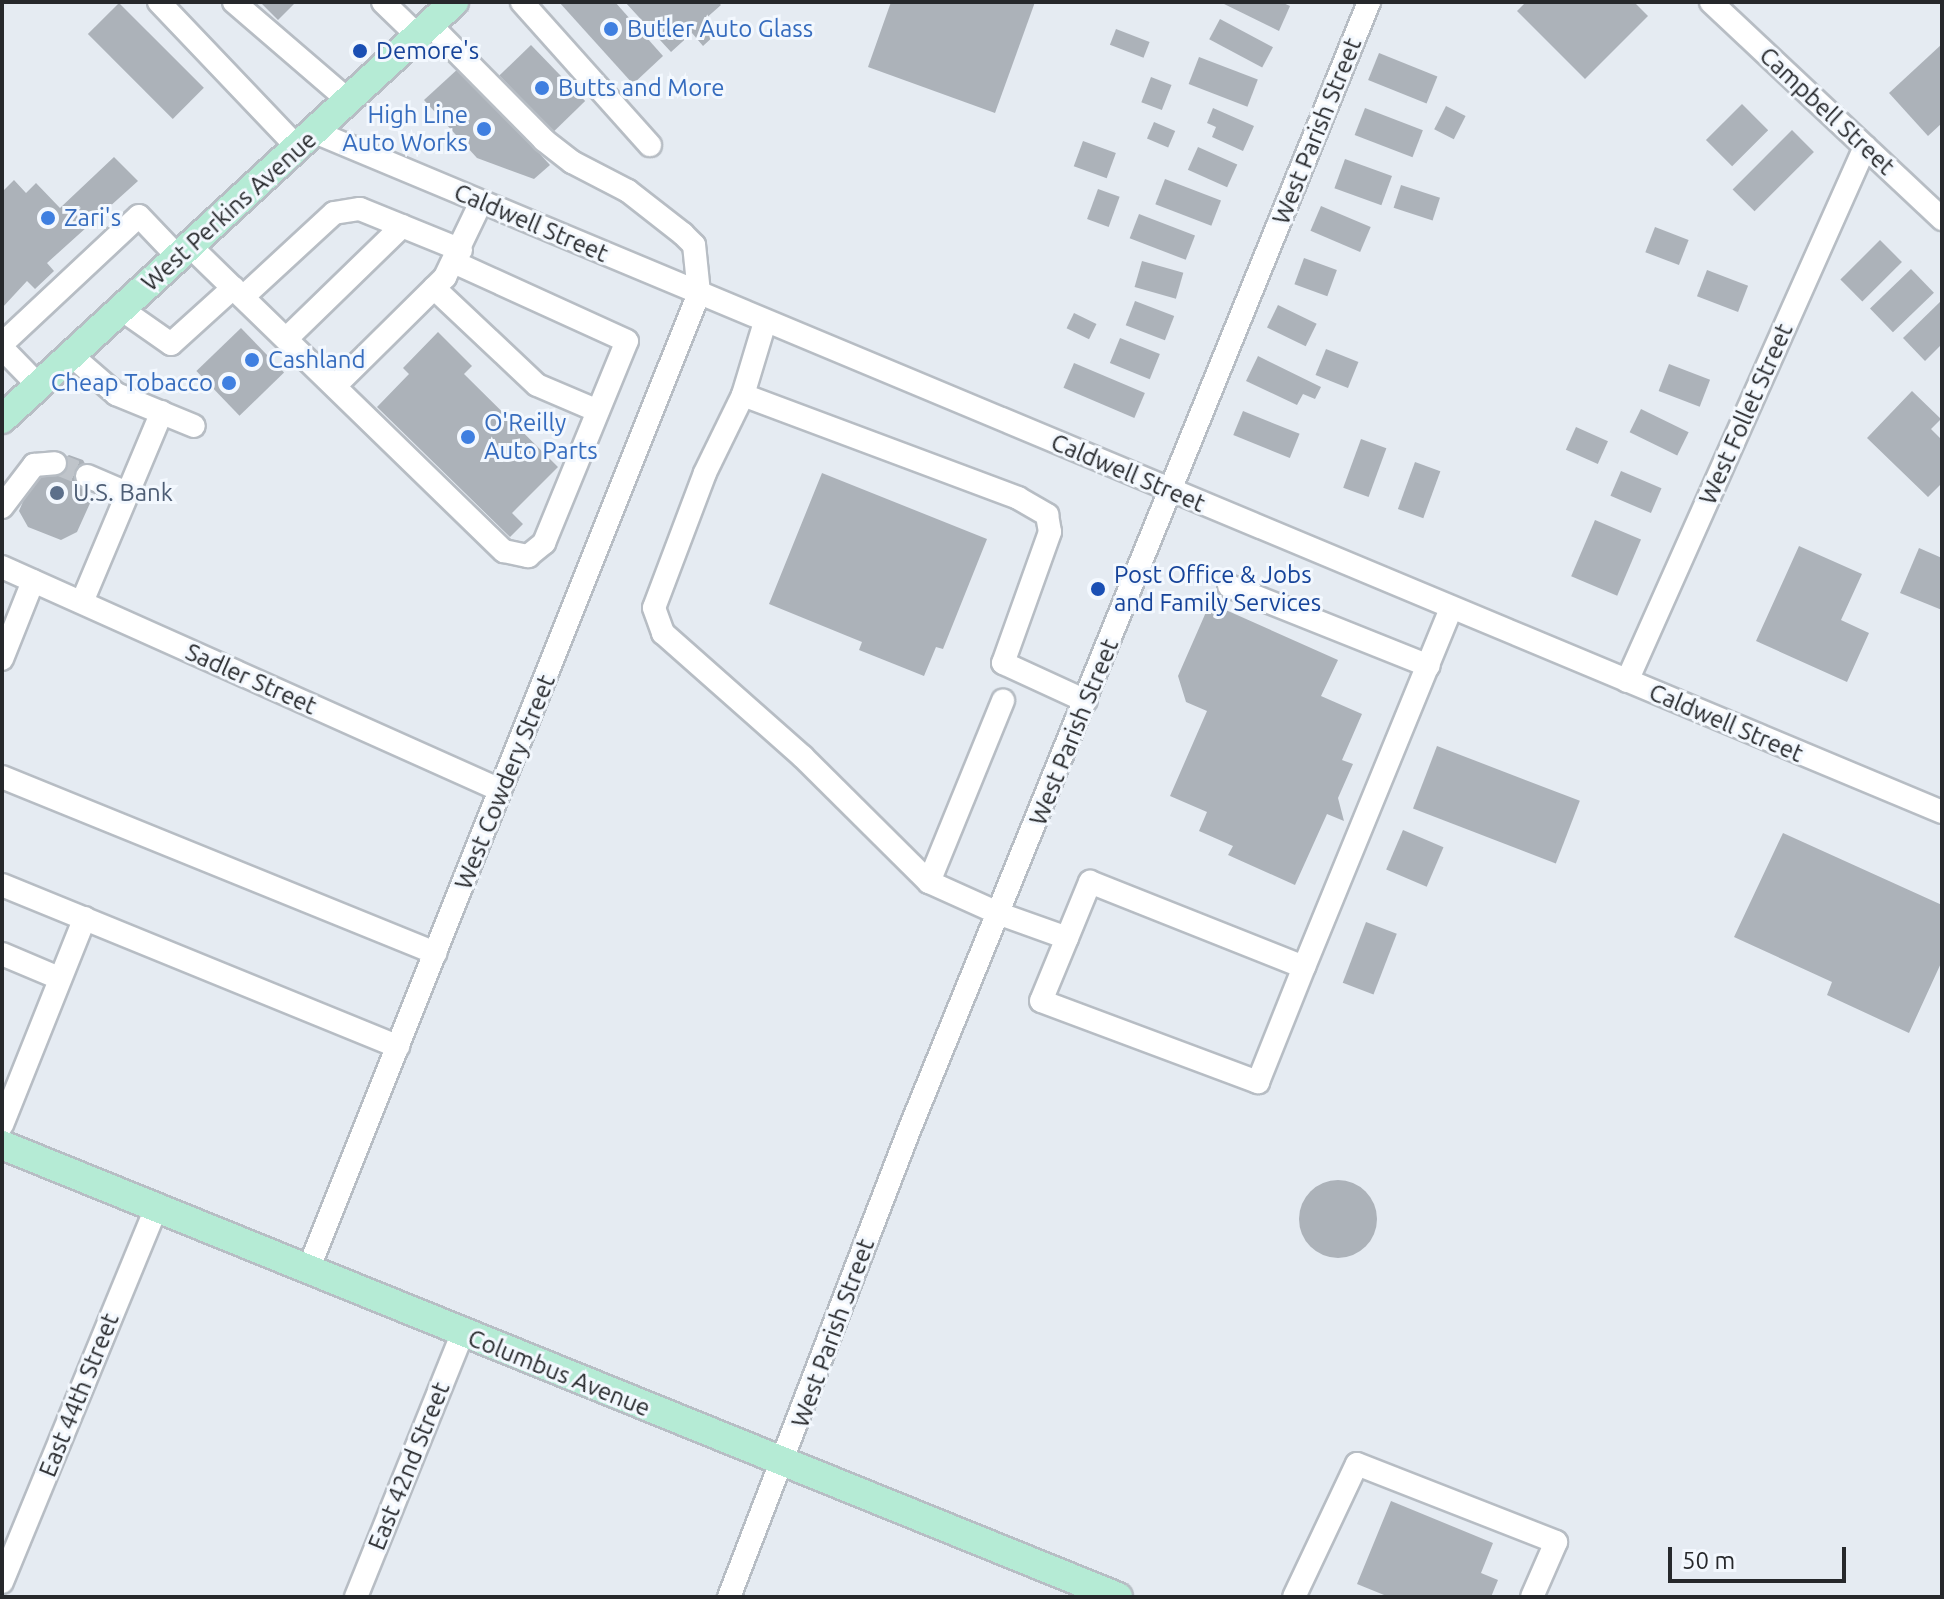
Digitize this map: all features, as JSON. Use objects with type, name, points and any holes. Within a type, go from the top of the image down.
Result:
[{"type":"main road","name":"West Perkins Avenue","points":[[2,419],[307,140],[439,14]]},
{"type":"main road","name":"Columbus Avenue","points":[[2,1145],[462,1335],[1118,1597]]},
{"type":"street","points":[[159,2],[307,140]]},
{"type":"street","points":[[234,2],[349,101]]},
{"type":"street","points":[[383,2],[439,14],[544,140],[572,162],[628,191],[683,234],[694,245],[699,293]]},
{"type":"street","points":[[522,2],[650,145]]},
{"type":"street","name":"West Parish Street","points":[[729,1597],[785,1464],[908,1133],[1000,914],[1369,2]]},
{"type":"street","name":"Campbell Street","points":[[1711,2],[1942,219]]},
{"type":"street","name":"Caldwell Street","points":[[307,140],[481,202],[1942,812]]},
{"type":"street","name":"West Follet Street","points":[[1627,681],[1865,147]]},
{"type":"street","points":[[335,386],[434,288],[458,256],[481,202]]},
{"type":"street","points":[[38,385],[2,346],[139,216],[238,293],[504,551],[518,557],[528,556],[544,543],[627,341],[402,226],[360,209],[334,213],[238,293],[171,344],[121,309]]},
{"type":"street","points":[[286,339],[402,226]]},
{"type":"street","points":[[434,288],[537,385],[598,411]]},
{"type":"street","name":"West Cowdery Street","points":[[308,1270],[699,293]]},
{"type":"street","points":[[765,322],[743,395],[705,473],[654,608],[663,633],[803,757],[929,882],[1000,914],[1067,938]]},
{"type":"street","points":[[71,355],[116,394],[194,426]]},
{"type":"street","points":[[743,395],[1018,498],[1047,515],[1050,532],[1003,663],[1086,701]]},
{"type":"street","points":[[82,602],[162,412]]},
{"type":"street","points":[[2,507],[34,465],[55,463]]},
{"type":"street","points":[[87,476],[127,493]]},
{"type":"street","name":"Sadler Street","points":[[2,567],[500,790]]},
{"type":"street","points":[[2,659],[33,581]]},
{"type":"street","points":[[1229,586],[1429,666]]},
{"type":"street","points":[[1304,967],[1090,882],[1041,1001],[1258,1082],[1451,608]]},
{"type":"street","points":[[929,882],[1003,701]]},
{"type":"street","points":[[2,777],[436,953]]},
{"type":"street","points":[[2,885],[398,1047]]},
{"type":"street","points":[[2,1125],[85,918]]},
{"type":"street","points":[[2,954],[59,978]]},
{"type":"street","name":"East 44th Street","points":[[2,1582],[156,1208]]},
{"type":"street","name":"East 42nd Street","points":[[356,1597],[462,1335]]},
{"type":"street","points":[[1294,1597],[1357,1464],[1556,1542],[1535,1591]]},
{"type":"building","points":[[260,2],[296,2],[278,20]]},
{"type":"building","name":"Butler Auto Glass","points":[[559,2],[615,2],[663,56],[633,84]]},
{"type":"building","points":[[625,2],[718,2],[721,5],[704,20],[716,34],[703,46],[692,33],[671,52]]},
{"type":"building","points":[[891,2],[1035,2],[995,113],[868,67]]},
{"type":"building","points":[[1220,2],[1281,2],[1290,6],[1279,31]]},
{"type":"building","points":[[1526,2],[1634,2],[1648,16],[1585,79],[1517,11]]},
{"type":"building","points":[[119,3],[204,88],[173,119],[88,34]]},
{"type":"building","points":[[1220,19],[1273,47],[1262,67],[1209,39]]},
{"type":"building","points":[[1116,29],[1150,42],[1144,58],[1110,45]]},
{"type":"building","points":[[1942,44],[1942,123],[1928,136],[1889,93]]},
{"type":"building","name":"Butts and More","points":[[531,45],[585,101],[554,132],[499,76]]},
{"type":"building","points":[[1379,53],[1437,77],[1427,103],[1368,80]]},
{"type":"building","points":[[1199,57],[1258,80],[1247,107],[1189,84]]},
{"type":"building","name":"High Line Auto Works","points":[[460,67],[550,165],[534,179],[477,158],[424,100]]},
{"type":"building","points":[[1151,77],[1172,85],[1162,110],[1141,102]]},
{"type":"building","points":[[1742,104],[1768,130],[1732,166],[1706,140]]},
{"type":"building","points":[[1446,106],[1466,116],[1454,139],[1434,129]]},
{"type":"building","points":[[1213,108],[1254,126],[1243,151],[1212,137],[1216,127],[1207,123]]},
{"type":"building","points":[[1365,108],[1423,130],[1412,157],[1355,135]]},
{"type":"building","points":[[1154,122],[1175,131],[1168,148],[1147,139]]},
{"type":"building","points":[[1792,130],[1814,152],[1755,211],[1733,189]]},
{"type":"building","points":[[1083,141],[1116,153],[1107,178],[1074,166]]},
{"type":"building","points":[[1198,147],[1237,164],[1227,187],[1188,170]]},
{"type":"building","points":[[114,157],[138,181],[47,263],[54,271],[35,289],[27,281],[2,308],[2,192],[14,180],[26,193],[36,183],[60,208]]},
{"type":"building","points":[[1345,159],[1392,176],[1381,205],[1334,188]]},
{"type":"building","points":[[1165,179],[1221,201],[1211,226],[1155,204]]},
{"type":"building","points":[[1401,185],[1440,198],[1433,220],[1394,208]]},
{"type":"building","points":[[1098,189],[1120,197],[1109,227],[1087,219]]},
{"type":"building","points":[[1321,206],[1371,227],[1360,252],[1310,231]]},
{"type":"building","points":[[1139,214],[1195,236],[1186,260],[1130,238]]},
{"type":"building","points":[[1655,227],[1689,240],[1679,265],[1645,252]]},
{"type":"building","points":[[1880,240],[1902,262],[1862,302],[1840,280]]},
{"type":"building","points":[[1304,258],[1337,270],[1327,296],[1294,284]]},
{"type":"building","points":[[1142,261],[1183,273],[1176,299],[1135,287]]},
{"type":"building","points":[[1911,269],[1934,293],[1893,332],[1870,309]]},
{"type":"building","points":[[1707,270],[1748,286],[1738,312],[1697,296]]},
{"type":"building","points":[[1942,300],[1942,344],[1925,361],[1903,338]]},
{"type":"building","points":[[1135,301],[1174,316],[1165,340],[1126,325]]},
{"type":"building","points":[[1278,305],[1317,324],[1306,346],[1267,327]]},
{"type":"building","points":[[1074,313],[1096,324],[1089,339],[1067,328]]},
{"type":"building","points":[[241,328],[284,373],[239,416],[196,371]]},
{"type":"building","name":"O'Reilly Auto Parts","points":[[438,332],[472,366],[464,374],[558,467],[512,513],[523,524],[510,537],[377,407],[409,374],[403,368]]},
{"type":"building","points":[[1120,338],[1160,354],[1150,379],[1110,363]]},
{"type":"building","points":[[1326,349],[1358,362],[1348,388],[1316,375]]},
{"type":"building","points":[[1258,356],[1321,387],[1315,399],[1303,394],[1297,405],[1246,381]]},
{"type":"building","points":[[1074,363],[1145,393],[1134,418],[1063,388]]},
{"type":"building","points":[[1669,364],[1710,380],[1700,407],[1659,391]]},
{"type":"building","points":[[1912,391],[1941,419],[1931,429],[1942,440],[1942,483],[1928,497],[1867,438]]},
{"type":"building","points":[[1641,409],[1689,432],[1677,456],[1630,432]]},
{"type":"building","points":[[1243,411],[1300,434],[1290,458],[1233,435]]},
{"type":"building","points":[[1576,427],[1608,441],[1598,464],[1566,450]]},
{"type":"building","points":[[1361,439],[1386,448],[1369,497],[1343,488]]},
{"type":"building","name":"U.S. Bank","points":[[69,455],[83,460],[89,471],[83,485],[91,501],[77,532],[61,540],[28,527],[19,511],[33,478]]},
{"type":"building","points":[[1415,462],[1440,471],[1423,518],[1398,509]]},
{"type":"building","points":[[1621,471],[1662,488],[1651,513],[1610,496]]},
{"type":"building","points":[[822,473],[987,539],[943,649],[936,647],[924,676],[859,650],[862,642],[769,604]]},
{"type":"building","points":[[1595,520],[1641,540],[1617,596],[1571,576]]},
{"type":"building","points":[[1799,546],[1862,574],[1841,620],[1869,633],[1847,682],[1756,641]]},
{"type":"building","points":[[1919,548],[1942,558],[1942,610],[1900,593]]},
{"type":"building","points":[[1210,603],[1338,660],[1321,696],[1362,714],[1342,760],[1353,764],[1338,798],[1344,821],[1327,814],[1295,885],[1228,855],[1233,846],[1199,831],[1207,812],[1170,796],[1207,711],[1186,702],[1178,676]]},
{"type":"building","points":[[1437,746],[1580,801],[1556,863],[1413,809]]},
{"type":"building","points":[[1403,830],[1444,847],[1427,887],[1386,870]]},
{"type":"building","points":[[1783,833],[1942,905],[1942,961],[1909,1033],[1827,995],[1832,982],[1734,937]]},
{"type":"building","points":[[1366,922],[1397,934],[1374,995],[1343,983]]},
{"type":"building","points":[[1338,1180],[1353,1183],[1366,1191],[1374,1204],[1377,1219],[1374,1234],[1366,1247],[1353,1255],[1338,1258],[1323,1255],[1310,1247],[1302,1234],[1299,1219],[1302,1204],[1310,1191],[1323,1183]]},
{"type":"building","points":[[1391,1501],[1493,1543],[1481,1573],[1498,1580],[1491,1597],[1389,1597],[1357,1584]]},
{"type":"tunnel","points":[[55,463],[87,476]]},
{"type":"place","name":"Butler Auto Glass","points":[[611,29]]},
{"type":"place","name":"Demore's","points":[[360,51]]},
{"type":"place","name":"Butts and More","points":[[542,88]]},
{"type":"place","name":"High Line Auto Works","points":[[484,129]]},
{"type":"place","name":"Zari's","points":[[48,218]]},
{"type":"place","name":"Cashland","points":[[252,360]]},
{"type":"place","name":"Cheap Tobacco","points":[[229,383]]},
{"type":"place","name":"O'Reilly Auto Parts","points":[[468,437]]},
{"type":"place","name":"U.S. Bank","points":[[57,493]]},
{"type":"place","name":"Post Office & Jobs and Family Services","points":[[1098,589]]}]
